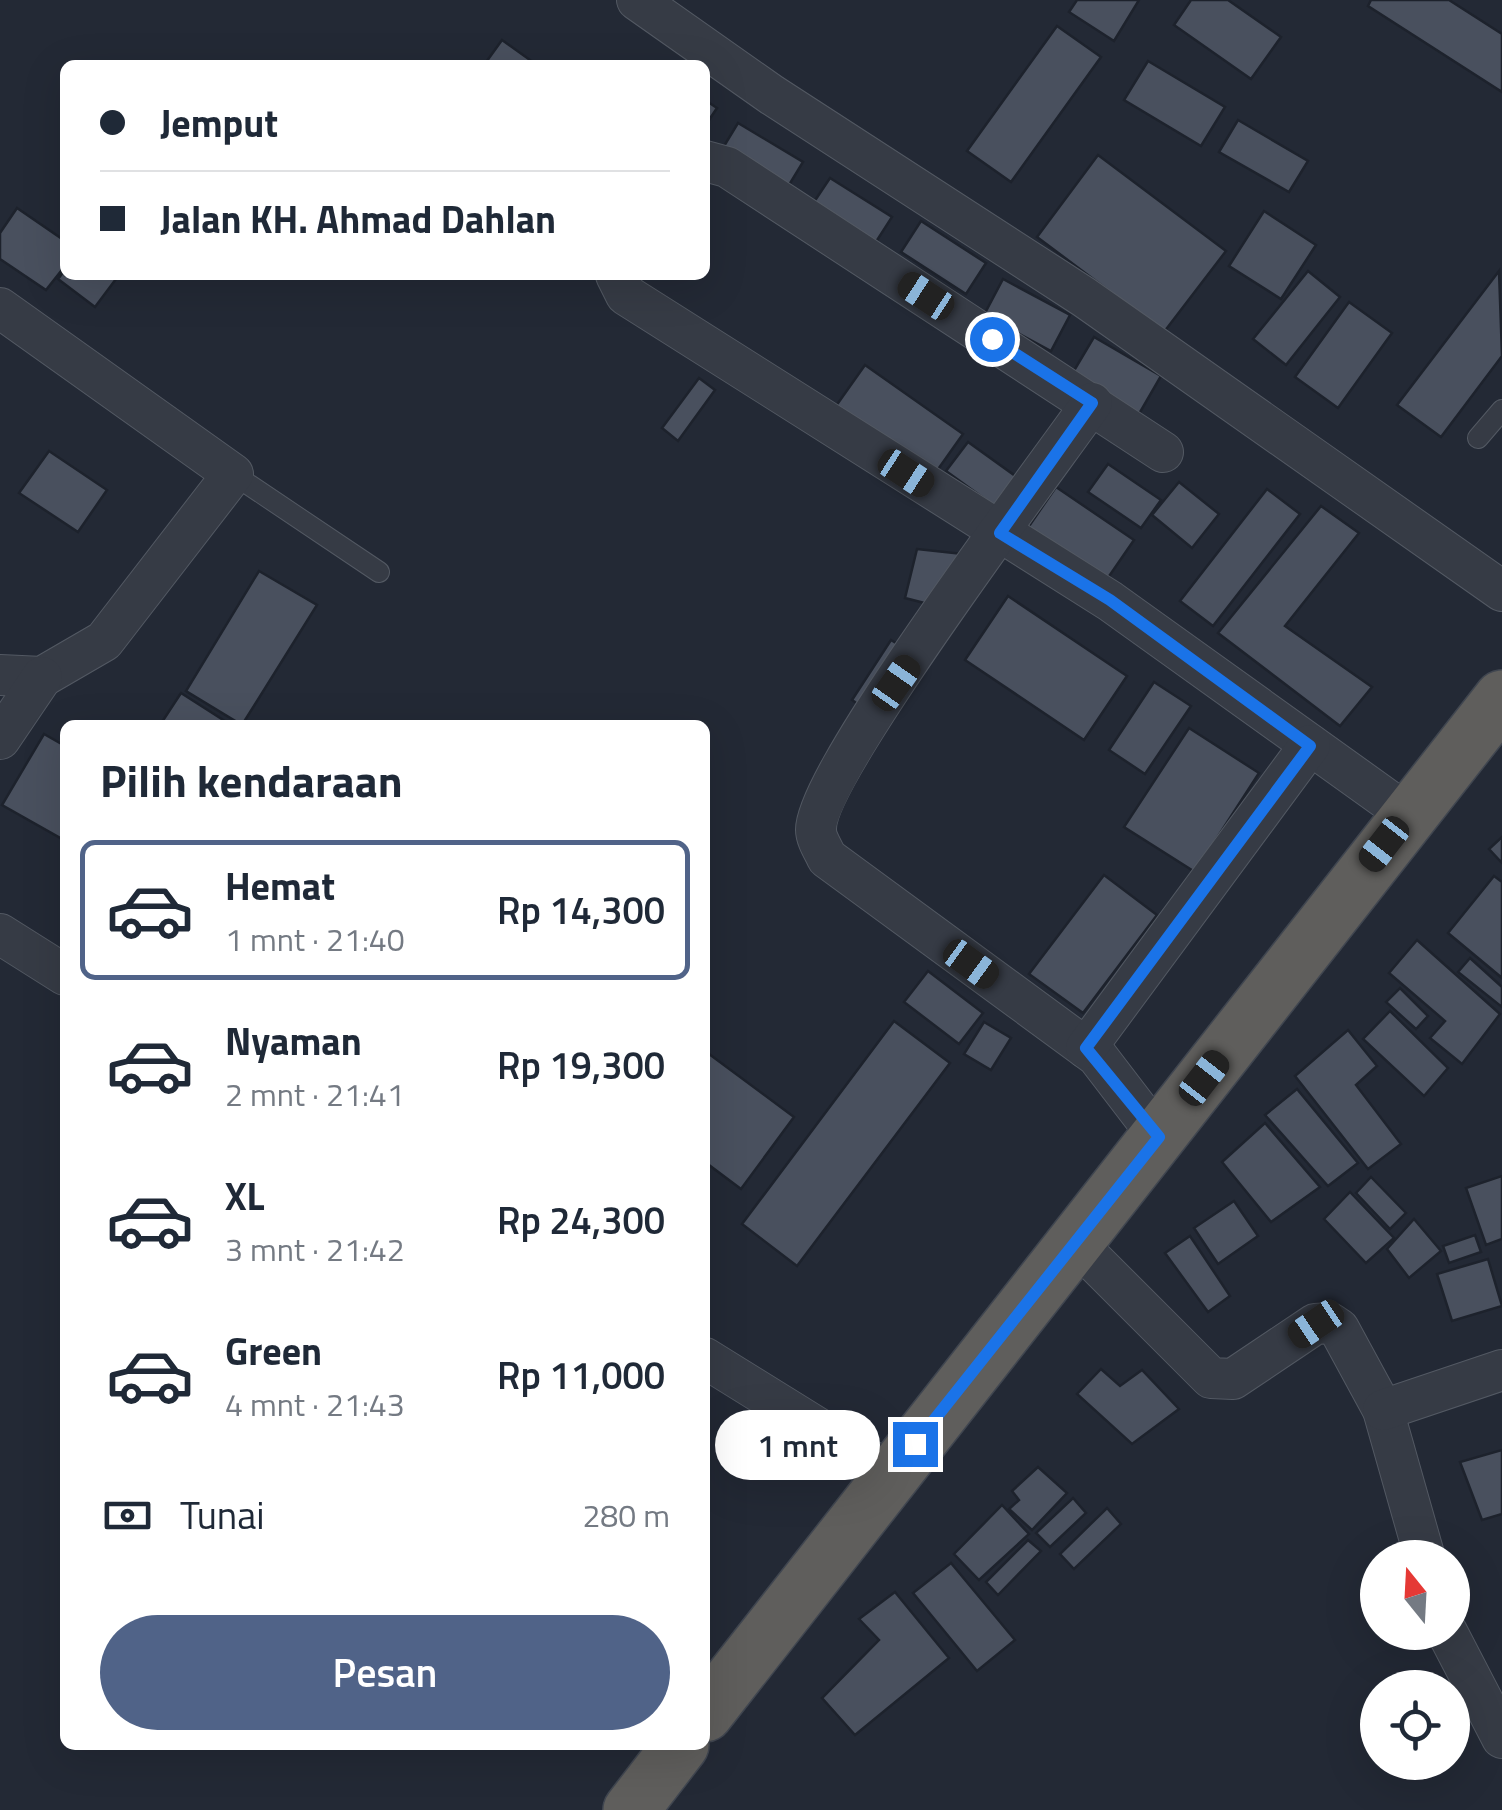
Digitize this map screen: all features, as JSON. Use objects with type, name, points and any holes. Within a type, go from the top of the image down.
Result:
[{"type":"highway","points":[[710,1708],[1159,1137],[1407,814],[1502,698]]},
{"type":"highway","points":[[631,1810],[677,1750]]},
{"type":"street","points":[[637,0],[772,94],[1084,297],[1502,591]]},
{"type":"street","points":[[710,162],[727,167],[1163,452]]},
{"type":"street","points":[[619,280],[626,294],[1110,600],[1407,814]]},
{"type":"street","points":[[0,308],[233,474],[104,641],[26,679],[5,733]]},
{"type":"street","points":[[1092,403],[854,743],[823,804],[816,831],[828,858],[1086,1048],[1159,1137]]},
{"type":"street","points":[[1086,1048],[1310,746]]},
{"type":"street","points":[[0,934],[60,972]]},
{"type":"street","points":[[1075,1242],[1211,1378],[1233,1379],[1316,1324],[1330,1323],[1339,1330],[1384,1410],[1421,1540]]},
{"type":"street","points":[[710,1361],[892,1474]]},
{"type":"street","points":[[1384,1410],[1502,1370]]},
{"type":"street","points":[[1456,1650],[1502,1738]]},
{"type":"lane","points":[[1478,438],[1502,410]]},
{"type":"lane","points":[[233,474],[379,572]]},
{"type":"building","points":[[1077,0],[1139,0],[1114,41],[1069,12]]},
{"type":"building","points":[[1191,0],[1228,0],[1281,37],[1251,79],[1174,25]]},
{"type":"building","points":[[1371,0],[1449,0],[1502,34],[1502,92],[1368,6]]},
{"type":"building","points":[[1057,26],[1101,57],[1011,182],[967,151]]},
{"type":"building","points":[[502,40],[530,60],[488,60]]},
{"type":"building","points":[[1148,61],[1225,107],[1201,146],[1124,100]]},
{"type":"building","points":[[1238,120],[1308,161],[1289,192],[1219,152]]},
{"type":"building","points":[[738,123],[803,162],[786,190],[721,151]]},
{"type":"building","points":[[1098,155],[1226,251],[1164,332],[1037,237]]},
{"type":"building","points":[[830,178],[892,217],[874,245],[812,205]]},
{"type":"building","points":[[17,208],[60,238],[60,272],[46,290],[0,259],[0,233]]},
{"type":"building","points":[[1264,211],[1316,245],[1281,299],[1229,266]]},
{"type":"building","points":[[921,221],[986,263],[966,294],[901,252]]},
{"type":"building","points":[[1308,271],[1340,297],[1286,365],[1253,339]]},
{"type":"building","points":[[1499,271],[1502,356],[1441,437],[1397,405]]},
{"type":"building","points":[[60,276],[60,280],[115,280],[95,307],[58,279]]},
{"type":"building","points":[[1003,279],[1070,315],[1051,351],[984,315]]},
{"type":"building","points":[[1349,302],[1392,333],[1338,408],[1295,377]]},
{"type":"building","points":[[1094,337],[1161,376],[1139,414],[1072,374]]},
{"type":"building","points":[[865,365],[963,434],[929,482],[831,413]]},
{"type":"building","points":[[699,378],[715,390],[678,441],[662,428]]},
{"type":"building","points":[[968,442],[1021,480],[1000,510],[946,471]]},
{"type":"building","points":[[49,451],[107,490],[78,532],[19,493]]},
{"type":"building","points":[[1108,464],[1161,500],[1141,528],[1088,492]]},
{"type":"building","points":[[1179,482],[1219,514],[1192,548],[1152,515]]},
{"type":"building","points":[[1056,487],[1134,540],[1103,585],[1025,532]]},
{"type":"building","points":[[1267,489],[1300,514],[1213,626],[1180,601]]},
{"type":"building","points":[[1321,506],[1359,533],[1285,626],[1372,687],[1340,726],[1218,633]]},
{"type":"building","points":[[917,549],[963,554],[940,607],[905,598]]},
{"type":"building","points":[[259,571],[317,605],[245,720],[234,720],[186,691]]},
{"type":"building","points":[[1008,596],[1127,676],[1084,740],[965,660]]},
{"type":"building","points":[[891,640],[904,648],[865,709],[852,700]]},
{"type":"building","points":[[1154,682],[1191,706],[1145,774],[1109,750]]},
{"type":"building","points":[[181,693],[223,720],[163,720]]},
{"type":"building","points":[[1189,728],[1259,773],[1195,872],[1124,827]]},
{"type":"building","points":[[44,734],[60,743],[60,838],[2,805]]},
{"type":"building","points":[[1502,837],[1502,863],[1489,849]]},
{"type":"building","points":[[1104,875],[1157,915],[1083,1013],[1029,974]]},
{"type":"building","points":[[1494,876],[1502,882],[1502,978],[1448,933]]},
{"type":"building","points":[[1417,940],[1500,1014],[1462,1064],[1430,1038],[1445,1021],[1389,973]]},
{"type":"building","points":[[1470,958],[1502,987],[1502,1007],[1458,972]]},
{"type":"building","points":[[928,971],[983,1013],[959,1044],[904,1002]]},
{"type":"building","points":[[1400,988],[1428,1016],[1416,1029],[1386,1002]]},
{"type":"building","points":[[1390,1011],[1448,1068],[1424,1096],[1363,1039]]},
{"type":"building","points":[[894,1021],[950,1063],[797,1266],[742,1224]]},
{"type":"building","points":[[984,1022],[1011,1038],[991,1070],[964,1054]]},
{"type":"building","points":[[1348,1030],[1377,1066],[1356,1085],[1401,1144],[1368,1169],[1295,1076]]},
{"type":"building","points":[[710,1055],[794,1117],[741,1189],[710,1166]]},
{"type":"building","points":[[1297,1089],[1358,1163],[1328,1186],[1265,1115]]},
{"type":"building","points":[[1265,1123],[1320,1187],[1271,1222],[1222,1162]]},
{"type":"building","points":[[1502,1176],[1502,1239],[1486,1245],[1466,1188]]},
{"type":"building","points":[[1371,1177],[1406,1213],[1390,1229],[1356,1193]]},
{"type":"building","points":[[1350,1192],[1394,1238],[1366,1263],[1324,1219]]},
{"type":"building","points":[[1234,1201],[1258,1236],[1218,1264],[1194,1228]]},
{"type":"building","points":[[1414,1219],[1441,1251],[1409,1278],[1387,1249]]},
{"type":"building","points":[[1475,1235],[1481,1252],[1449,1263],[1443,1246]]},
{"type":"building","points":[[1190,1236],[1230,1296],[1208,1312],[1165,1253]]},
{"type":"building","points":[[1488,1259],[1502,1306],[1452,1321],[1437,1274]]},
{"type":"building","points":[[1101,1369],[1120,1386],[1142,1370],[1179,1409],[1132,1444],[1077,1394]]},
{"type":"building","points":[[1502,1450],[1502,1514],[1482,1520],[1460,1462]]},
{"type":"building","points":[[1038,1467],[1067,1493],[1032,1530],[1009,1509],[1019,1500],[1012,1491]]},
{"type":"building","points":[[1073,1498],[1086,1513],[1050,1547],[1036,1533]]},
{"type":"building","points":[[1002,1505],[1029,1534],[979,1580],[954,1554]]},
{"type":"building","points":[[1107,1508],[1121,1524],[1074,1569],[1060,1554]]},
{"type":"building","points":[[1028,1540],[1041,1551],[998,1595],[986,1582]]},
{"type":"building","points":[[951,1563],[1015,1640],[977,1671],[913,1593]]},
{"type":"building","points":[[895,1592],[949,1658],[855,1735],[822,1698],[879,1640],[859,1619]]},
{"type":"route","points":[[915,1444],[1159,1137],[1097,1056],[1086,1048],[1310,746],[1110,600],[1000,533],[1092,403],[992,339]]}]
